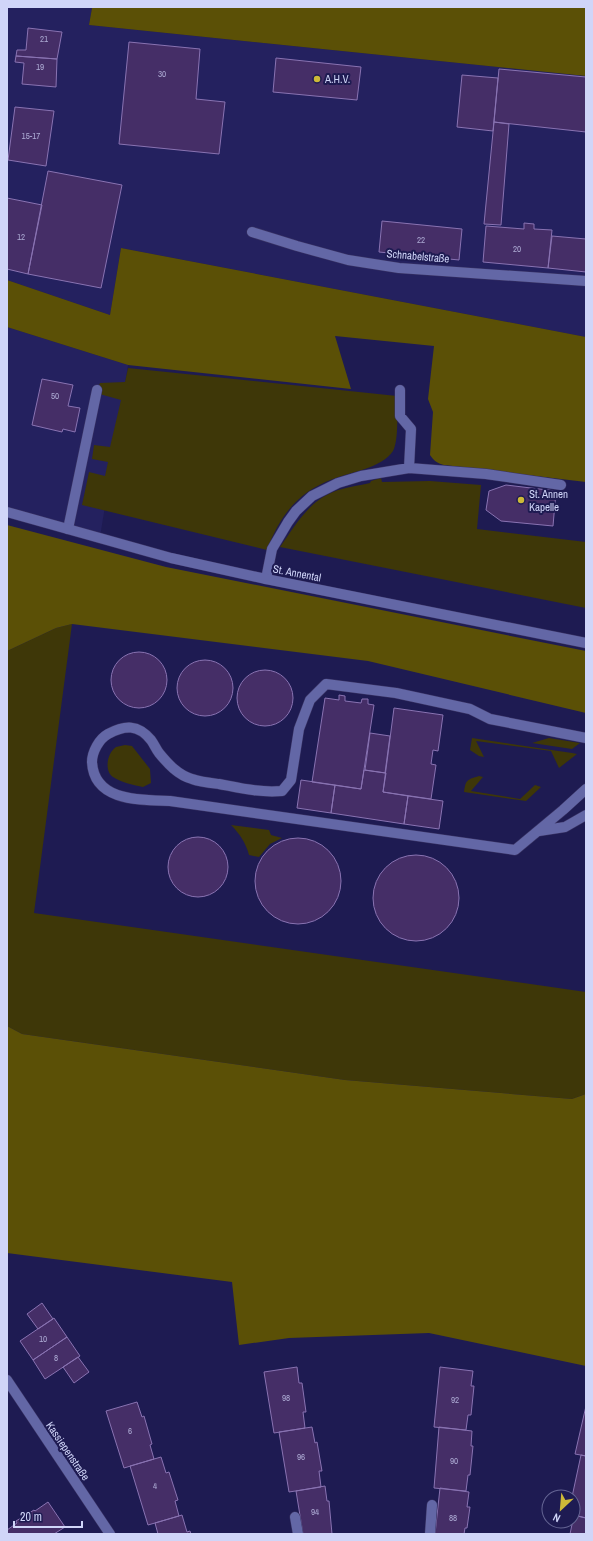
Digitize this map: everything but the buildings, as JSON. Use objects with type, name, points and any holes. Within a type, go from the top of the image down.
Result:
[{"type":"street","name":"Schnabelstraße","points":[[252,232],[348,260],[399,268],[586,282]]},
{"type":"street","points":[[68,529],[97,390]]},
{"type":"street","points":[[400,390],[400,416],[411,429],[409,468]]},
{"type":"street","points":[[266,579],[272,549],[296,511],[312,496],[344,481],[361,476],[409,468],[486,474],[561,485]]},
{"type":"street","name":"St. Annental","points":[[7,512],[171,558],[266,579],[586,642]]},
{"type":"street","points":[[586,738],[490,719],[470,709],[433,701],[326,684],[310,700],[299,729],[291,780],[282,791],[267,793],[193,780],[180,774],[158,752],[151,740],[140,730],[132,728],[120,728],[104,736],[94,752],[92,761],[94,773],[101,785],[110,793],[126,798],[170,801],[515,850],[564,810],[586,789]]},
{"type":"street","points":[[538,831],[565,827],[586,815]]},
{"type":"street","name":"Kassiepenstraße","points":[[7,1380],[110,1534]]},
{"type":"street","points":[[430,1534],[432,1505]]},
{"type":"street","points":[[295,1517],[298,1534]]},
{"type":"shaded area","points":[[7,7],[92,8],[89,25],[586,76],[586,337],[121,248],[110,315],[7,280]]},
{"type":"shaded area","points":[[77,7],[586,7],[586,76],[89,25],[92,8]]},
{"type":"shaded area","points":[[121,248],[586,337],[586,482],[444,465],[434,460],[430,455],[433,412],[428,399],[434,346],[335,336],[351,389],[128,365],[7,327],[7,280],[110,315]]},
{"type":"shaded area","points":[[7,327],[128,365],[100,537],[7,512]]},
{"type":"shaded area","points":[[128,368],[397,396],[395,446],[393,451],[382,462],[321,484],[300,498],[284,516],[272,537],[267,550],[82,505],[89,472],[105,476],[108,462],[92,459],[94,445],[110,447],[121,400],[96,393],[100,383],[125,382]]},
{"type":"shaded area","points":[[381,478],[382,482],[430,481],[481,485],[477,529],[586,542],[586,608],[280,547],[309,508],[324,496],[338,490],[370,483],[371,481]]},
{"type":"shaded area","points":[[7,525],[166,567],[586,651],[586,713],[368,661],[72,624],[56,628],[7,651]]},
{"type":"shaded area","points":[[72,624],[34,913],[586,992],[586,1094],[572,1099],[345,1080],[22,1034],[7,1026],[7,651],[56,628]]},
{"type":"shaded area","points":[[472,738],[577,754],[559,768],[551,751],[476,741],[484,757],[479,756],[470,750]]},
{"type":"shaded area","points":[[549,738],[580,743],[572,749],[532,743]]},
{"type":"shaded area","points":[[125,745],[132,746],[150,769],[151,783],[143,787],[128,784],[120,781],[110,774],[108,771],[108,762],[110,753],[116,747]]},
{"type":"shaded area","points":[[479,776],[483,777],[471,791],[520,799],[535,785],[541,787],[526,801],[464,792],[466,782]]},
{"type":"shaded area","points":[[231,825],[269,830],[271,835],[282,838],[270,844],[259,857],[249,855],[242,838]]},
{"type":"shaded area","points":[[7,1026],[22,1034],[345,1080],[572,1099],[586,1094],[586,1366],[429,1333],[289,1338],[239,1345],[232,1282],[7,1253]]},
{"type":"place","name":"A.H.V.","points":[[317,79]]},
{"type":"place","name":"St. Annen Kapelle","points":[[521,500]]}]
